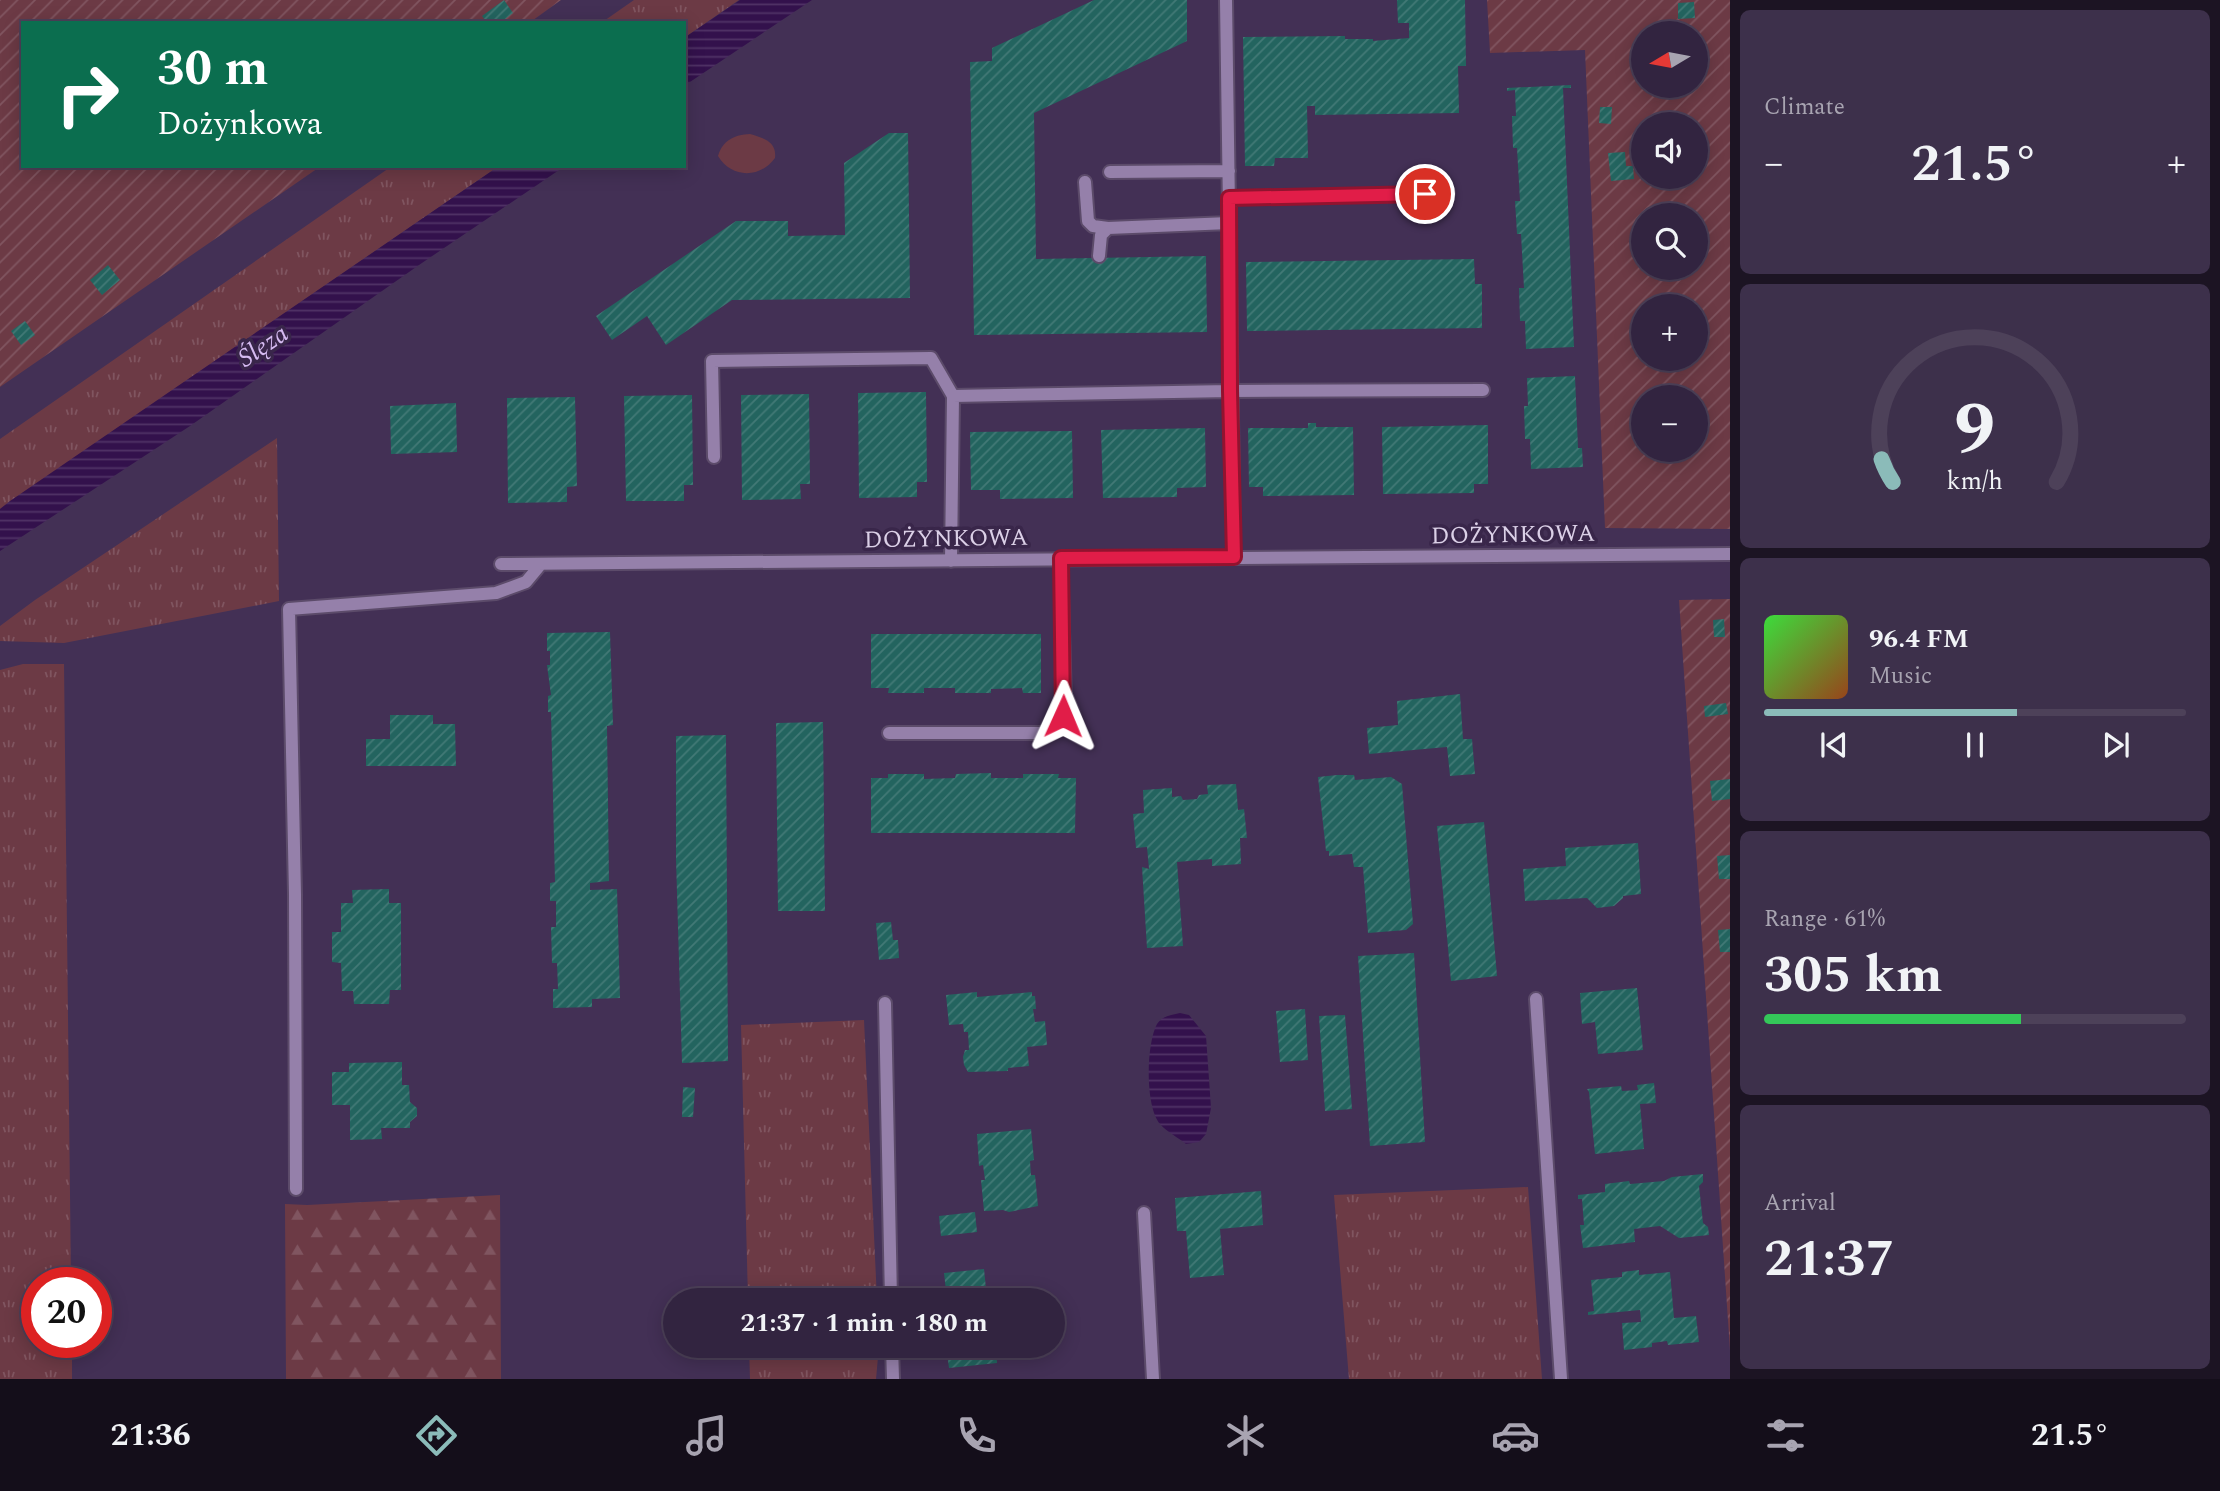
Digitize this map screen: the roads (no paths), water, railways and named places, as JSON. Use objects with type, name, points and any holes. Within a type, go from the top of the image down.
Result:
[{"type":"street","points":[[1226,0],[1234,557]]},
{"type":"street","points":[[1110,172],[1229,171]]},
{"type":"street","points":[[1085,182],[1088,221],[1093,226],[1108,228],[1228,223]]},
{"type":"street","points":[[1229,198],[1448,193]]},
{"type":"street","points":[[1099,256],[1101,234],[1108,228]]},
{"type":"street","points":[[714,457],[712,362],[931,358],[953,396],[951,561]]},
{"type":"street","points":[[953,396],[1483,390]]},
{"type":"street","name":"DOŻYNKOWA","points":[[501,564],[1730,554]]},
{"type":"street","points":[[889,733],[1054,731],[1063,716],[1065,704],[1061,558]]},
{"type":"street","points":[[296,1189],[295,894],[289,609],[496,593],[526,582],[541,564]]},
{"type":"street","points":[[1536,999],[1561,1379]]},
{"type":"street","points":[[885,1003],[891,1288]]},
{"type":"street","points":[[1144,1213],[1153,1379]]},
{"type":"street","points":[[892,1358],[893,1379]]},
{"type":"water","points":[[740,0],[812,0],[686,85],[686,37]]},
{"type":"water","name":"Ślęza","points":[[496,168],[562,168],[190,426],[0,551],[0,509]]},
{"type":"water","points":[[1170,1015],[1189,1015],[1206,1036],[1211,1108],[1206,1134],[1199,1142],[1186,1144],[1163,1127],[1155,1116],[1149,1075],[1153,1033],[1157,1024]]}]
